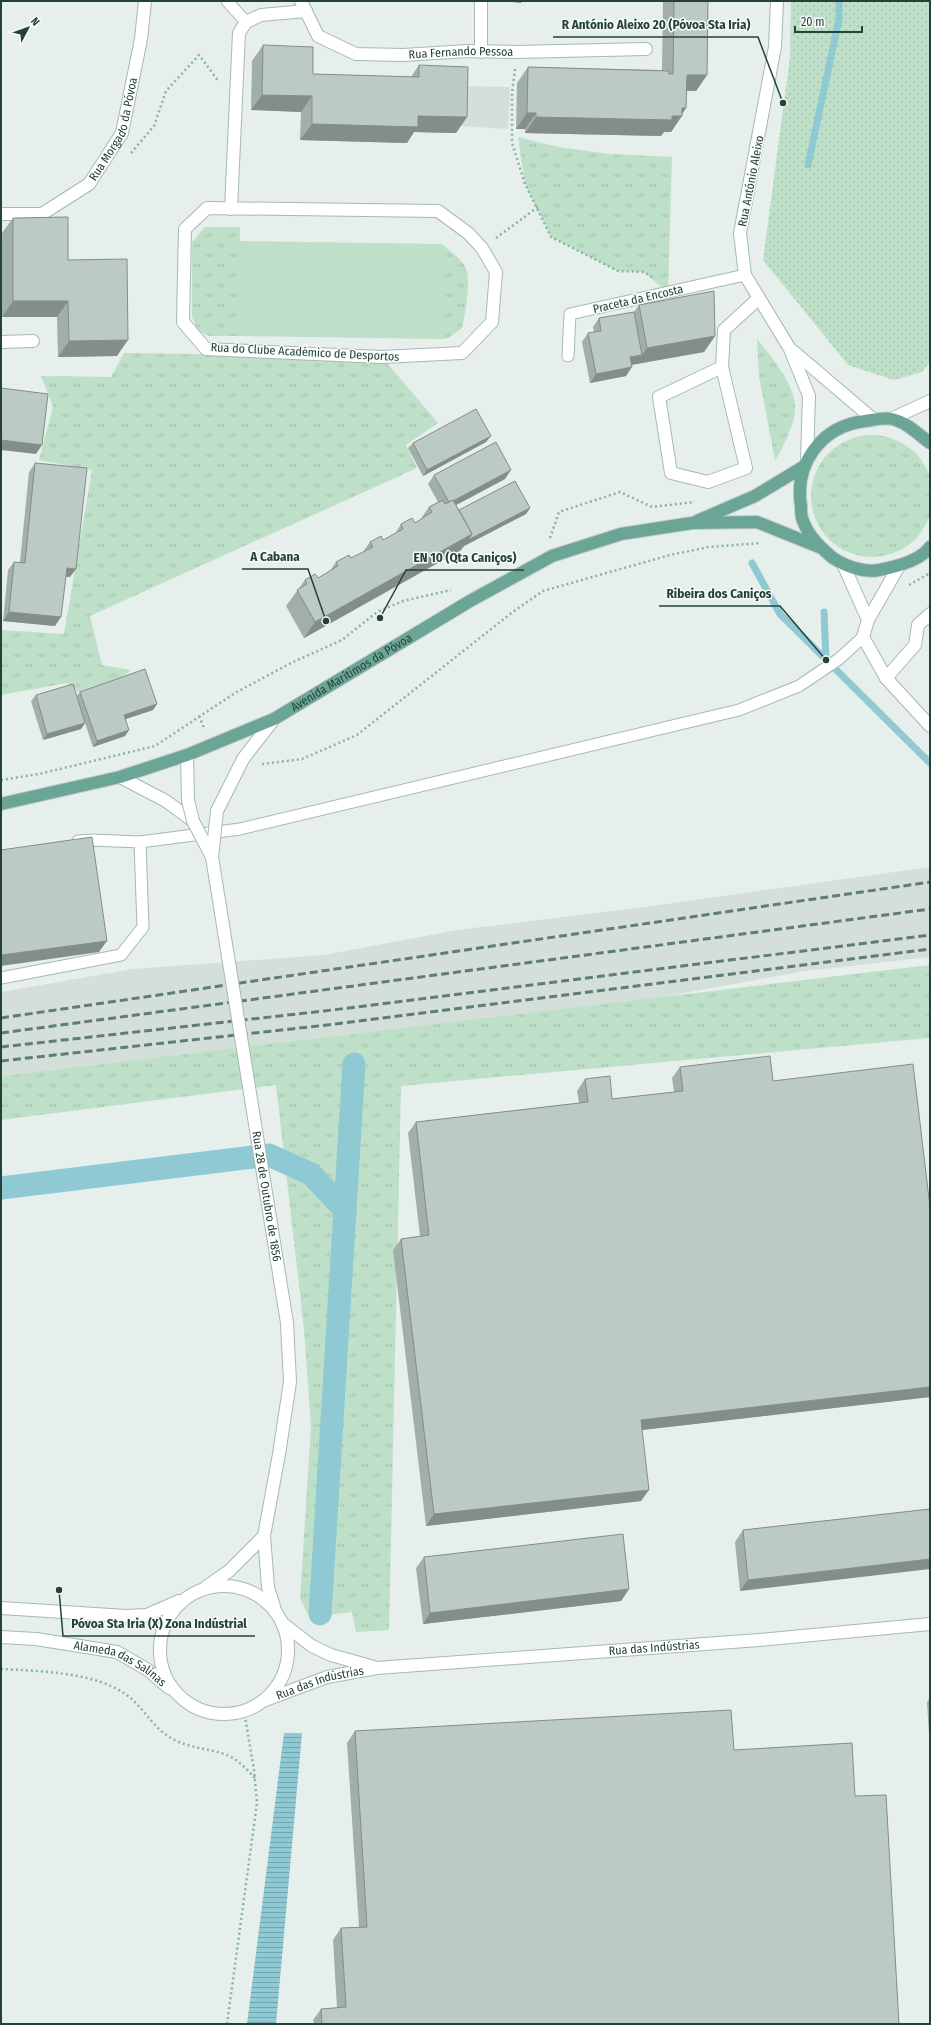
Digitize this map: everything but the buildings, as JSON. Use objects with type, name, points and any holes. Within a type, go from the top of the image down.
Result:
[{"type":"main road","points":[[929,550],[899,566],[872,572],[843,564],[818,547],[803,521],[798,492],[805,463],[823,439],[848,423],[891,418],[907,426],[930,443]]},
{"type":"main road","name":"Avenida Marítimos da Póvoa","points":[[692,523],[755,496],[805,463]]},
{"type":"main road","name":"Avenida Marítimos da Póvoa","points":[[1,804],[120,777],[187,756],[274,719],[470,601],[552,556],[621,534],[692,523],[757,522],[818,547]]},
{"type":"street","name":"Rua Morgado da Póvoa","points":[[1,214],[42,214],[89,184],[122,133],[141,39],[146,1]]},
{"type":"street","points":[[481,1],[481,52]]},
{"type":"street","name":"Rua António Aleixo","points":[[777,1],[775,47],[740,233],[745,275],[790,349],[809,396],[805,463]]},
{"type":"street","points":[[231,209],[238,33],[246,22],[261,14],[304,6]]},
{"type":"street","name":"Rua Fernando Pessoa","points":[[304,6],[318,36],[356,54],[403,55],[646,49]]},
{"type":"street","name":"Rua do Clube Académico de Desportos","points":[[207,208],[438,211],[468,233],[482,248],[496,272],[492,322],[462,353],[382,357],[206,349],[183,322],[185,229],[207,208]]},
{"type":"street","points":[[722,367],[659,397],[671,473],[708,482],[746,468],[722,367],[724,330],[759,298]]},
{"type":"street","points":[[1,342],[33,341]]},
{"type":"street","name":"Rua António Aleixo","points":[[790,349],[874,420]]},
{"type":"street","points":[[891,418],[930,401]]},
{"type":"street","points":[[843,564],[868,620]]},
{"type":"street","points":[[899,566],[888,588],[868,620],[863,637],[886,678],[930,726]]},
{"type":"street","points":[[886,678],[916,645],[918,624],[930,614]]},
{"type":"street","name":"Rua 28 de Outubro de 1856","points":[[274,719],[243,759],[217,811],[212,857],[287,1323],[290,1382],[264,1536],[267,1579],[275,1611]]},
{"type":"street","name":"Rua 28 de Outubro de 1856","points":[[187,756],[188,800],[193,821],[212,857]]},
{"type":"street","name":"Rua 28 de Outubro de 1856","points":[[120,777],[166,801],[193,821]]},
{"type":"street","points":[[1,1608],[126,1616],[147,1615],[163,1610],[202,1589],[229,1571],[264,1536]]},
{"type":"street","points":[[190,1595],[169,1616],[163,1630],[160,1645],[161,1661],[165,1676],[173,1688],[195,1708],[223,1714],[244,1711],[263,1701],[278,1685],[286,1666],[288,1651],[287,1637],[282,1623],[275,1611],[266,1601],[242,1588],[229,1586],[202,1589]]},
{"type":"street","name":"Rua das Indústrias","points":[[282,1623],[312,1646],[331,1654],[377,1668]]},
{"type":"street","name":"Rua das Indústrias","points":[[263,1701],[327,1677],[377,1668],[758,1640],[930,1624]]},
{"type":"street","name":"Alameda das Salinas","points":[[1,1637],[36,1639],[116,1652],[148,1670],[184,1699]]},
{"type":"lane","points":[[227,1],[246,22]]},
{"type":"lane","name":"Praceta da Encosta","points":[[568,356],[570,314],[745,275]]},
{"type":"lane","points":[[68,842],[92,840],[140,842],[240,829],[739,710],[800,686],[839,659],[863,637]]},
{"type":"lane","points":[[1,978],[121,955],[143,928],[140,842]]},
{"type":"path","points":[[516,52],[512,94],[512,143],[525,184],[538,206],[551,237],[618,271],[644,272],[657,280]]},
{"type":"path","points":[[104,161],[130,155],[154,126],[166,91],[199,55],[224,90],[236,97]]},
{"type":"path","points":[[482,248],[538,206]]},
{"type":"path","points":[[357,734],[514,611],[543,591],[670,555],[709,547],[765,542],[770,527]]},
{"type":"path","points":[[888,588],[898,589],[909,585],[930,573]]},
{"type":"path","points":[[1,780],[39,774],[155,746],[199,716]]},
{"type":"path","points":[[1,1669],[94,1679],[115,1687],[129,1697],[154,1726],[171,1738],[190,1747],[228,1756],[239,1762],[255,1778]]},
{"type":"path","points":[[228,2024],[257,1803],[255,1778],[244,1711]]},
{"type":"shaded area","points":[[461,86],[510,87],[508,129],[460,126]]},
{"type":"shaded area","points":[[930,867],[930,957],[805,971],[601,1008],[371,1032],[1,1076],[1,992],[133,969],[324,955],[457,930],[645,907]]},
{"type":"green space","points":[[791,1],[930,1],[930,362],[922,372],[894,380],[848,365],[763,260],[790,57]]},
{"type":"green space","points":[[518,137],[558,147],[610,154],[672,157],[668,293],[644,272],[618,271],[551,237],[525,184]]},
{"type":"green space","points":[[205,227],[240,227],[240,336],[209,336],[198,331],[192,317],[192,242]]},
{"type":"green space","points":[[239,241],[442,244],[442,339],[240,336]]},
{"type":"green space","points":[[442,244],[465,266],[468,287],[462,328],[448,338],[442,339]]},
{"type":"green space","points":[[757,339],[786,379],[794,397],[795,413],[792,424],[782,448],[775,460],[759,377]]},
{"type":"green space","points":[[124,353],[382,357],[438,423],[406,445],[417,468],[90,616],[102,665],[131,670],[114,684],[82,695],[67,683],[1,695],[1,630],[64,634],[92,470],[39,460],[53,406],[41,376],[111,377]]},
{"type":"green space","points":[[872,435],[884,436],[895,440],[906,445],[915,453],[923,462],[928,473],[932,484],[932,508],[928,519],[923,530],[915,539],[906,547],[895,552],[884,556],[872,557],[860,556],[849,552],[838,547],[829,539],[821,530],[816,519],[812,508],[811,496],[812,484],[816,473],[821,462],[829,453],[838,445],[849,440],[860,436]]},
{"type":"green space","points":[[930,965],[930,1038],[401,1086],[389,1630],[356,1632],[352,1612],[328,1615],[308,1614],[300,1599],[311,1427],[304,1329],[276,1085],[1,1120],[1,1076]]},
{"type":"water","points":[[284,1733],[302,1733],[276,2024],[247,2024]]},
{"type":"waterway","points":[[808,165],[839,19],[839,1]]},
{"type":"waterway","points":[[752,563],[780,614],[930,763]]},
{"type":"waterway","points":[[824,612],[826,660]]},
{"type":"waterway","points":[[320,1614],[354,1064]]},
{"type":"waterway","points":[[1,1188],[269,1155],[311,1174],[345,1210]]},
{"type":"railway","points":[[1,1018],[930,882]]},
{"type":"railway","points":[[1,1033],[930,909]]},
{"type":"railway","points":[[1,1047],[324,1011],[930,935]]},
{"type":"railway","points":[[1,1061],[327,1025],[930,949]]},
{"type":"place","name":"R António Aleixo 20 (Póvoa Sta Iria)","points":[[783,103]]},
{"type":"place","name":"EN 10 (Qta Caniços)","points":[[380,618]]},
{"type":"place","name":"A Cabana","points":[[326,621]]},
{"type":"place","name":"Ribeira dos Caniços","points":[[826,660]]},
{"type":"place","name":"Póvoa Sta Iria (X) Zona Indústrial","points":[[59,1590]]}]
